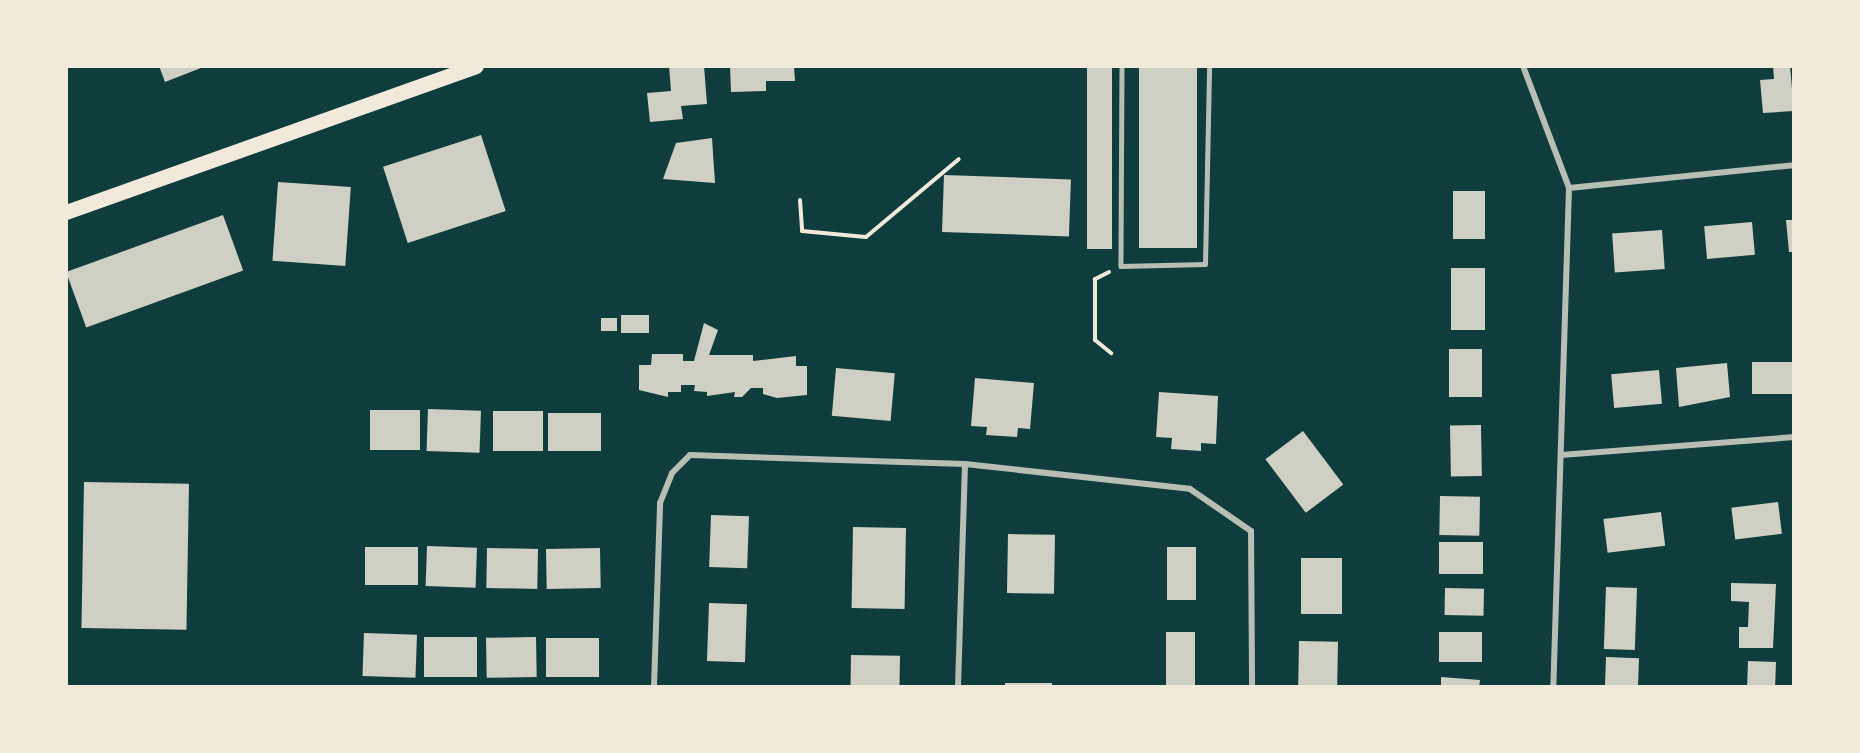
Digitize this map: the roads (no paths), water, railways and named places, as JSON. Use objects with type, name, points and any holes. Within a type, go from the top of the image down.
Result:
[{"type":"main road","points":[[66,212],[477,66]]},
{"type":"street","points":[[1523,66],[1569,188],[1553,687]]},
{"type":"street","points":[[1569,188],[1794,165]]},
{"type":"street","points":[[1561,455],[1794,437]]},
{"type":"street","points":[[654,687],[660,502],[672,472],[690,456],[965,464],[1190,489],[1251,531],[1252,687]]},
{"type":"street","points":[[958,687],[965,464]]},
{"type":"lane","points":[[1122,66],[1121,266],[1205,264],[1209,66]]}]
